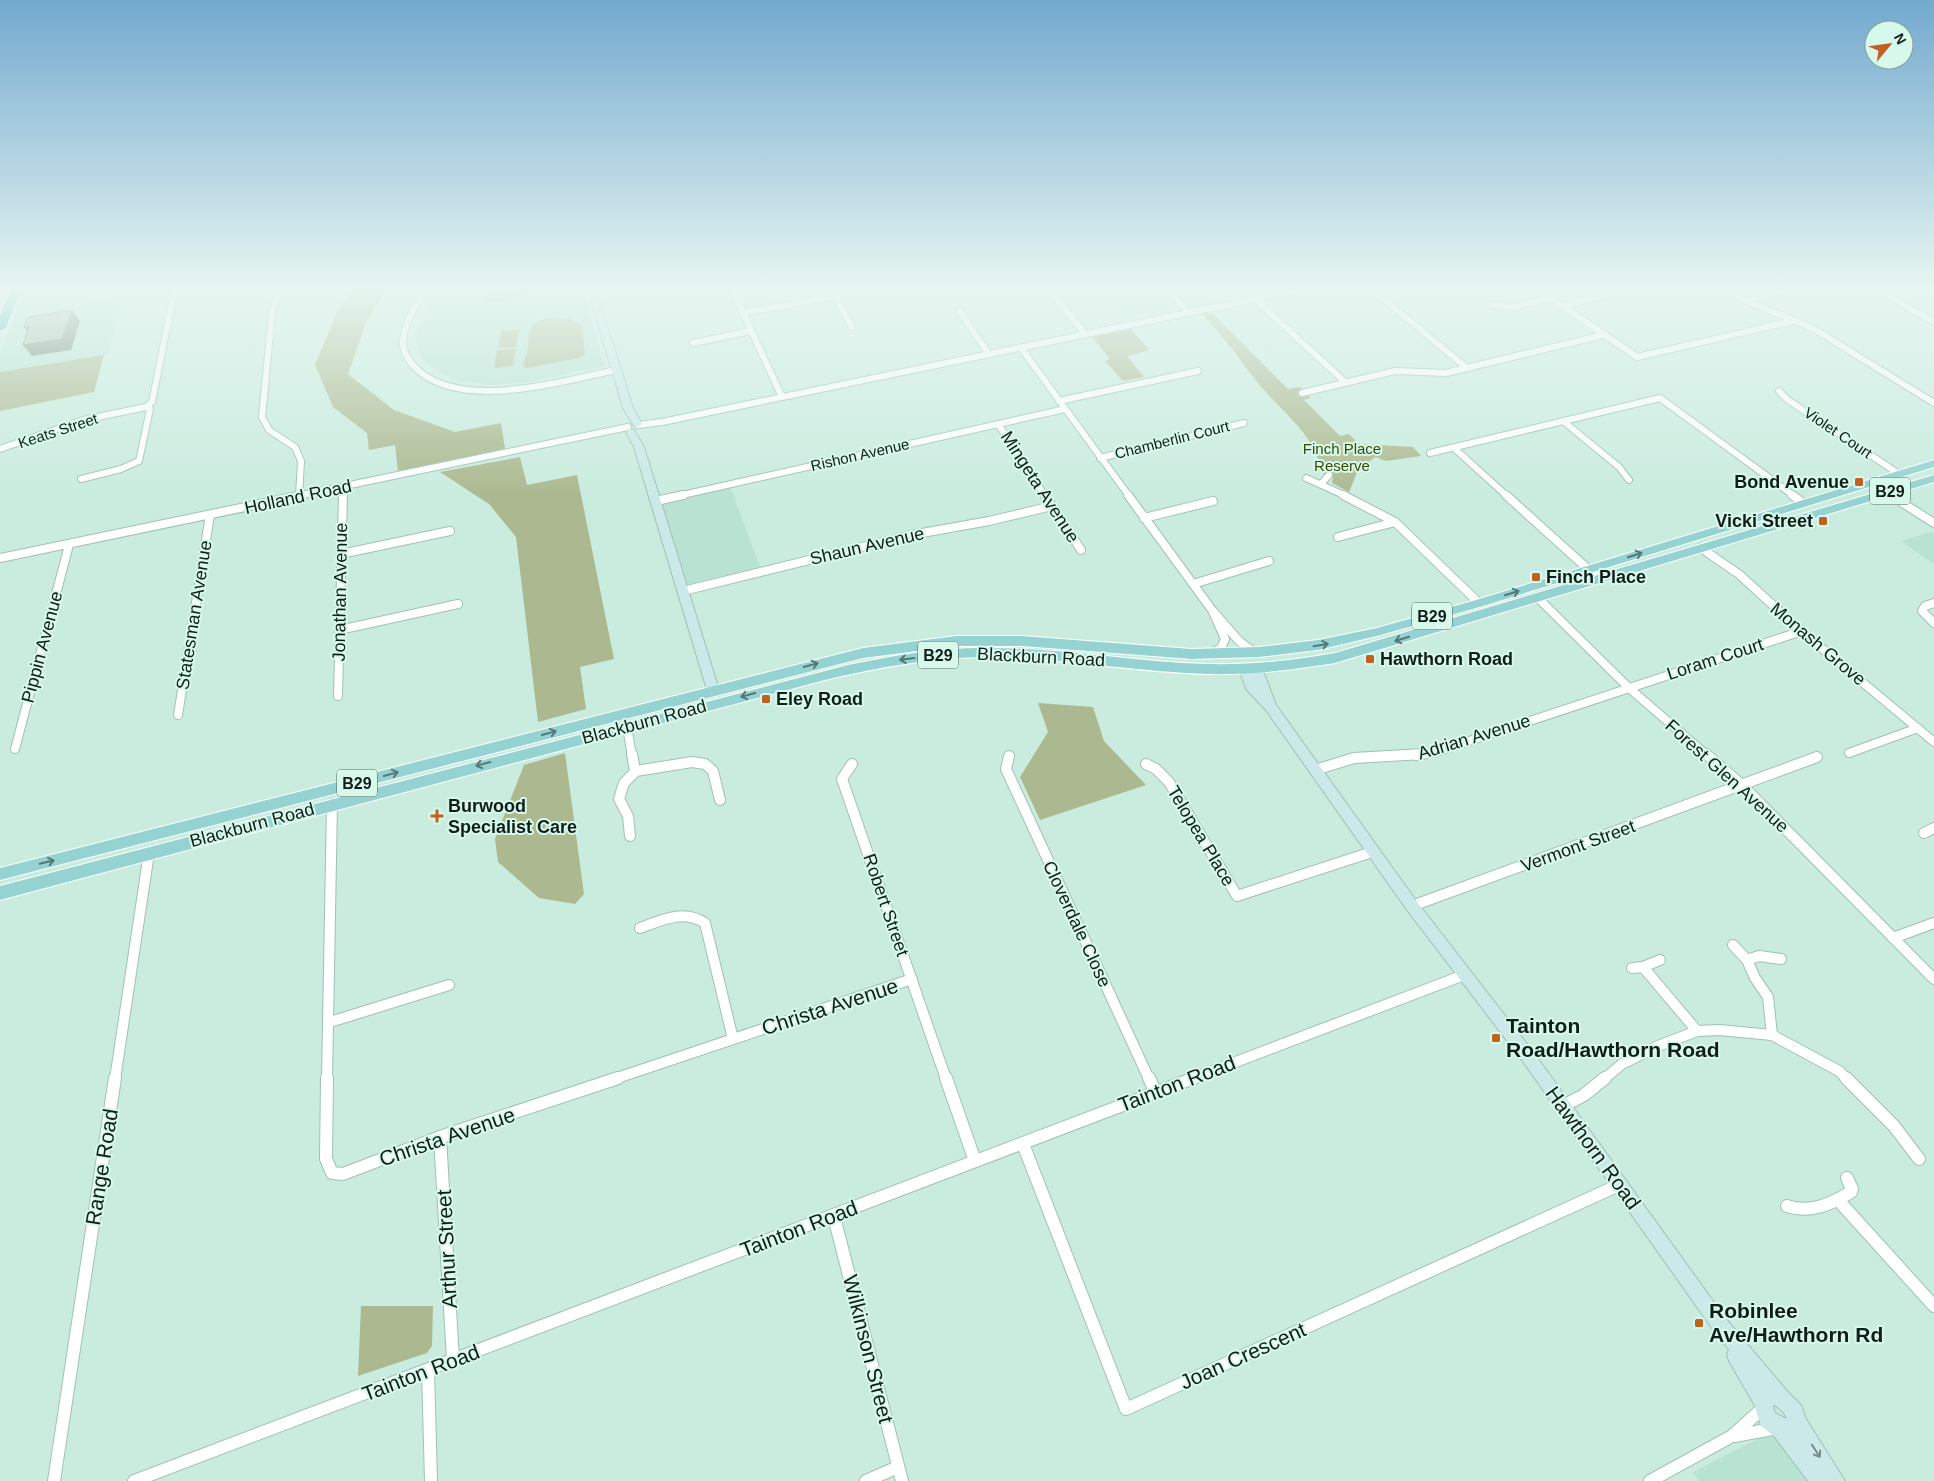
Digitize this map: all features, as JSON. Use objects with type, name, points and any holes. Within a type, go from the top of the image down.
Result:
[{"type":"main road","points":[[612,356],[715,696]]},
{"type":"main road","name":"Blackburn Road","points":[[0,893],[149,853],[332,797],[715,696],[848,656],[926,644],[1022,641],[1114,649],[1209,654],[1252,661],[1297,649],[1360,637],[1479,603],[1934,463]]},
{"type":"main road","name":"Blackburn Road","points":[[0,874],[626,727],[715,696],[846,669],[940,655],[1013,653],[1185,668],[1252,661],[1309,662],[1351,654],[1934,478]]},
{"type":"main road","points":[[1114,649],[1168,658],[1252,661]]},
{"type":"main road","name":"Hawthorn Road","points":[[1252,661],[1246,676],[1255,693],[1270,706],[1372,852],[1529,1058],[1720,1325],[1769,1402]]},
{"type":"main road","points":[[1820,1481],[1785,1426],[1790,1405],[1769,1402],[1768,1419],[1785,1426],[1835,1481]]},
{"type":"street","points":[[81,479],[121,469],[140,461],[150,409],[146,406],[152,402],[161,356]]},
{"type":"street","points":[[268,356],[262,417],[269,430],[296,447],[301,461],[299,497]]},
{"type":"street","points":[[406,356],[418,372],[433,380],[472,391],[499,390],[616,370]]},
{"type":"street","points":[[763,356],[782,397]]},
{"type":"street","name":"Holland Road","points":[[0,558],[979,356]]},
{"type":"street","name":"Hawthorn Road","points":[[1027,356],[1192,584],[1252,661]]},
{"type":"street","points":[[1318,356],[1346,383]]},
{"type":"street","points":[[1453,356],[1467,368]]},
{"type":"street","points":[[1302,393],[1395,371],[1446,373],[1516,356]]},
{"type":"street","points":[[1859,356],[1934,402]]},
{"type":"street","points":[[1058,401],[1198,371]]},
{"type":"street","name":"Violet Court","points":[[1780,391],[1788,400],[1899,474]]},
{"type":"street","points":[[1430,453],[1660,398],[1803,503]]},
{"type":"street","name":"Keats Street","points":[[0,449],[22,443],[83,420],[146,406]]},
{"type":"street","name":"Rishon Avenue","points":[[656,501],[1065,409]]},
{"type":"street","points":[[1563,421],[1619,467],[1629,480]]},
{"type":"street","name":"Chamberlin Court","points":[[1100,458],[1244,423]]},
{"type":"street","name":"Mingeta Avenue","points":[[998,424],[1081,550]]},
{"type":"street","points":[[1454,448],[1599,579]]},
{"type":"street","points":[[1321,484],[1329,475]]},
{"type":"street","points":[[1306,478],[1395,522],[1479,603]]},
{"type":"street","points":[[1875,481],[1934,522]]},
{"type":"street","name":"Jonathan Avenue","points":[[338,696],[342,488]]},
{"type":"street","points":[[1144,518],[1213,501]]},
{"type":"street","name":"Shaun Avenue","points":[[683,591],[912,535],[989,521],[1052,506]]},
{"type":"street","name":"Statesman Avenue","points":[[178,715],[210,515]]},
{"type":"street","points":[[1338,537],[1395,522]]},
{"type":"street","points":[[341,554],[450,531]]},
{"type":"street","name":"Pippin Avenue","points":[[15,749],[69,545]]},
{"type":"street","name":"Monash Grove","points":[[1701,548],[1715,556],[1934,742]]},
{"type":"street","points":[[1192,584],[1269,561]]},
{"type":"street","name":"Forest Glen Avenue","points":[[1538,598],[1629,688],[1744,786],[1934,979]]},
{"type":"street","points":[[1934,603],[1925,606],[1922,611],[1934,623]]},
{"type":"street","points":[[339,630],[458,604]]},
{"type":"street","name":"Hawthorn Road","points":[[1209,654],[1221,648],[1225,639],[1212,610]]},
{"type":"street","name":"Loram Court","points":[[1629,688],[1802,631]]},
{"type":"street","name":"Adrian Avenue","points":[[1315,770],[1354,758],[1425,755],[1629,688]]},
{"type":"street","points":[[626,727],[635,771]]},
{"type":"street","points":[[1850,753],[1918,728]]},
{"type":"street","name":"Cloverdale Close","points":[[1009,756],[1006,769],[1154,1091]]},
{"type":"street","name":"Vermont Street","points":[[1412,906],[1744,786],[1817,757]]},
{"type":"street","points":[[630,836],[631,826],[627,812],[619,799],[620,786],[635,771],[661,768],[686,762],[701,762],[712,769],[718,786],[720,800]]},
{"type":"street","name":"Robert Street","points":[[852,764],[842,779],[975,1161]]},
{"type":"street","name":"Telopea Place","points":[[1146,764],[1156,769],[1169,782],[1237,896],[1372,852]]},
{"type":"street","name":"Christa Avenue","points":[[332,797],[330,1022],[326,1159],[332,1173],[344,1174],[440,1137],[912,979]]},
{"type":"street","points":[[1924,833],[1934,828]]},
{"type":"street","name":"Range Road","points":[[54,1481],[149,853]]},
{"type":"street","points":[[640,928],[679,916],[697,917],[705,923],[733,1039]]},
{"type":"street","points":[[1893,938],[1934,923]]},
{"type":"street","points":[[1733,945],[1747,960],[1755,978],[1768,997],[1772,1035]]},
{"type":"street","points":[[1747,960],[1759,956],[1781,958]]},
{"type":"street","points":[[1660,960],[1637,967],[1697,1031]]},
{"type":"street","name":"Tainton Road","points":[[134,1481],[834,1217],[975,1161],[1024,1144],[1154,1091],[1464,975]]},
{"type":"street","points":[[330,1022],[449,985]]},
{"type":"street","points":[[1563,1106],[1584,1095],[1622,1064],[1658,1046],[1697,1031],[1719,1030],[1772,1035],[1839,1071],[1894,1126],[1919,1159]]},
{"type":"street","name":"Arthur Street","points":[[440,1137],[453,1360]]},
{"type":"street","name":"Joan Crescent","points":[[1024,1144],[1126,1409],[1620,1185]]},
{"type":"street","points":[[1787,1206],[1802,1211],[1838,1200],[1851,1192],[1852,1188],[1847,1178]]},
{"type":"street","points":[[1838,1200],[1934,1306]]},
{"type":"street","name":"Wilkinson Street","points":[[834,1217],[902,1481]]},
{"type":"street","points":[[428,1370],[431,1481]]},
{"type":"street","points":[[1650,1481],[1732,1436],[1769,1402]]},
{"type":"street","points":[[1732,1436],[1785,1426]]},
{"type":"street","points":[[866,1481],[898,1466]]},
{"type":"shaded area","points":[[0,356],[95,356],[0,372]]},
{"type":"shaded area","points":[[602,356],[605,366],[528,382],[493,385],[458,381],[430,366],[421,357]]},
{"type":"shaded area","points":[[730,486],[760,567],[686,585],[660,502]]},
{"type":"shaded area","points":[[1931,532],[1934,534],[1934,564],[1901,541]]},
{"type":"shaded area","points":[[1771,1432],[1813,1481],[1699,1481],[1693,1472]]},
{"type":"green space","points":[[104,356],[94,392],[0,411],[0,372]]},
{"type":"green space","points":[[319,356],[354,356],[348,374],[394,410],[455,432],[501,423],[505,449],[398,471],[395,445],[369,450],[367,433],[333,407],[315,365]]},
{"type":"green space","points":[[496,356],[515,356],[513,366],[494,368]]},
{"type":"green space","points":[[526,356],[583,356],[527,368],[523,366]]},
{"type":"green space","points":[[1108,356],[1127,356],[1144,377],[1123,381],[1105,361],[1110,359]]},
{"type":"green space","name":"Finch Place Reserve","points":[[1237,356],[1255,356],[1288,389],[1300,387],[1311,398],[1304,400],[1340,436],[1349,434],[1359,444],[1413,447],[1421,456],[1386,461],[1375,457],[1358,470],[1349,492],[1332,483],[1333,477],[1322,473],[1318,459],[1305,435],[1258,383]]},
{"type":"green space","points":[[520,457],[527,485],[577,475],[614,659],[580,667],[586,709],[538,722],[516,537],[489,504],[440,472]]},
{"type":"green space","points":[[1038,703],[1093,707],[1104,741],[1146,785],[1040,820],[1020,777],[1048,732]]},
{"type":"green space","points":[[565,753],[584,894],[575,904],[539,898],[498,862],[495,839],[524,765]]},
{"type":"green space","points":[[361,1306],[433,1306],[432,1346],[427,1353],[358,1376]]},
{"type":"place","name":"Bond Avenue","points":[[1859,482]]},
{"type":"place","name":"Vicki Street","points":[[1823,521]]},
{"type":"place","name":"Finch Place","points":[[1536,577]]},
{"type":"place","name":"Hawthorn Road","points":[[1370,659]]},
{"type":"place","name":"Eley Road","points":[[766,699]]},
{"type":"place","name":"Burwood Specialist Care","points":[[437,816]]},
{"type":"place","name":"Tainton Road/Hawthorn Road","points":[[1496,1038]]},
{"type":"place","name":"Robinlee Ave/Hawthorn Rd","points":[[1699,1323]]}]
